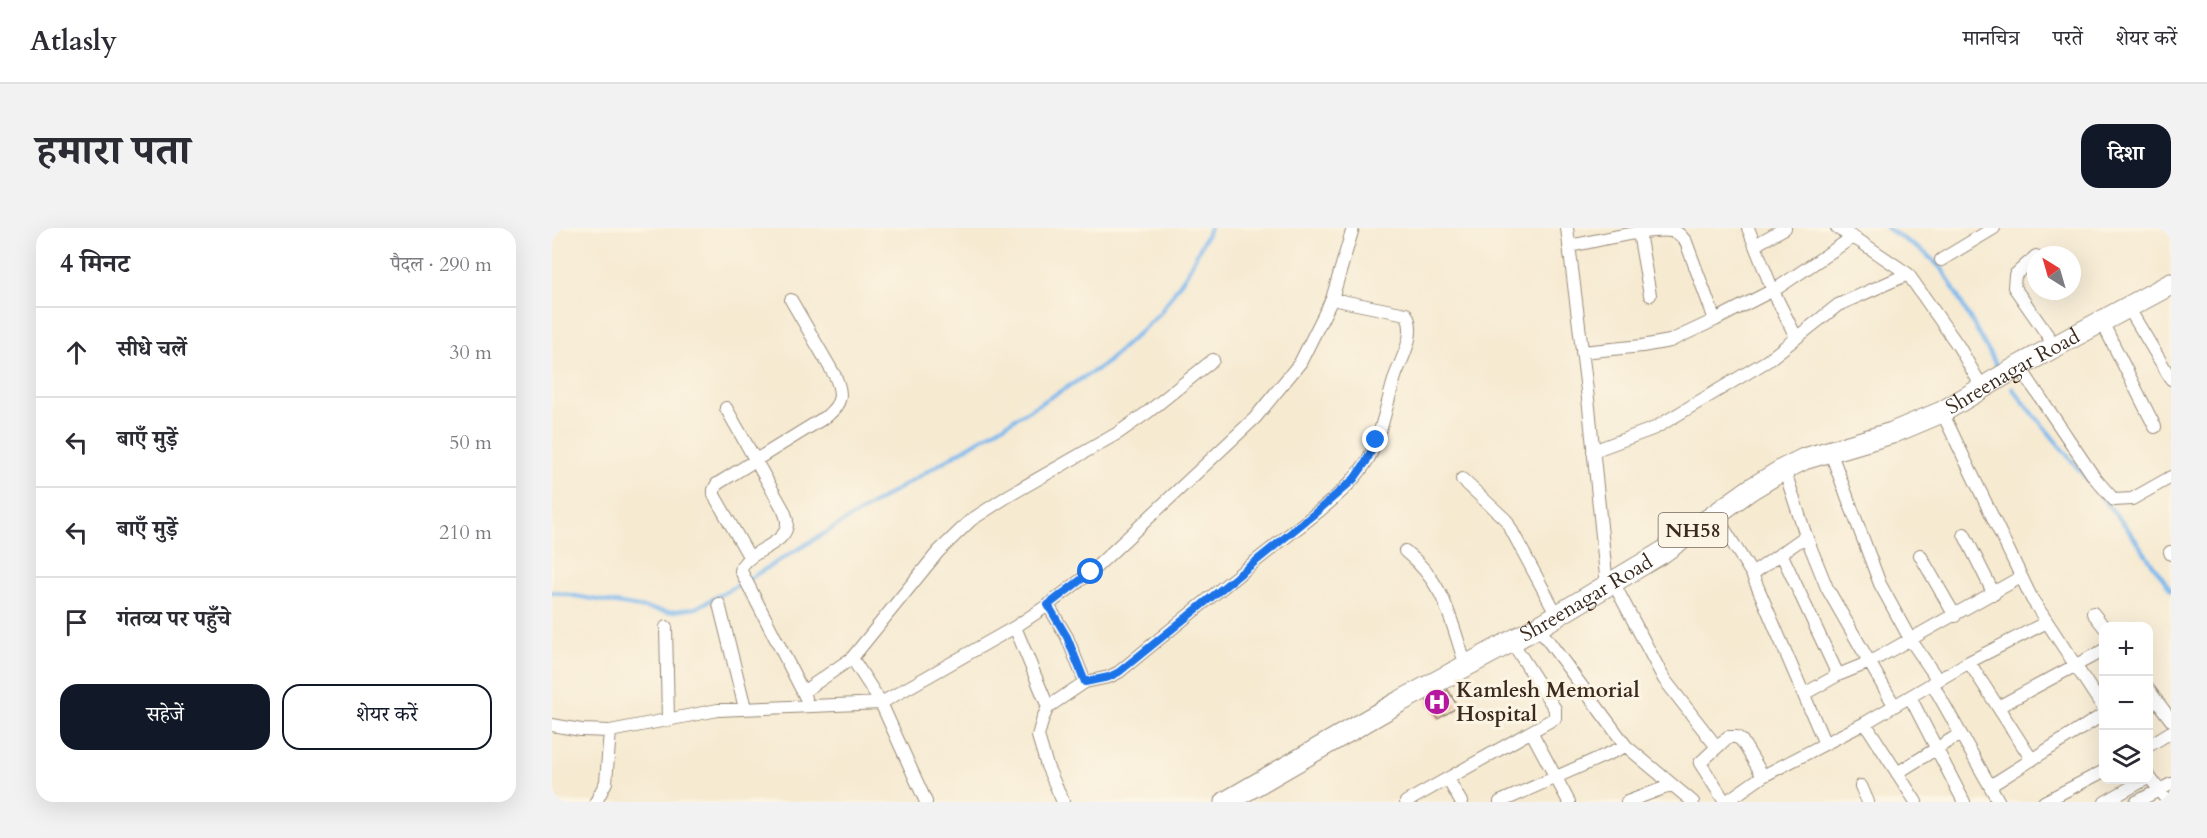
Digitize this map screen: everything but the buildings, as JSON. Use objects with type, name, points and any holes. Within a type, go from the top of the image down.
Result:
[{"type":"highway","name":"Shreenagar Road","points":[[1226,802],[1399,702],[1538,627],[1663,552],[1715,514],[1784,469],[1804,459],[1892,433],[1942,412],[2019,366],[2171,284]]},
{"type":"street","points":[[552,725],[610,732],[718,710],[882,703],[1015,627],[1091,572],[1255,418],[1300,363],[1332,299],[1353,228]]},
{"type":"street","points":[[1567,228],[1610,584],[1664,679],[1716,746]]},
{"type":"street","points":[[1748,228],[1773,291],[1796,337]]},
{"type":"street","points":[[1755,245],[1785,228]]},
{"type":"street","points":[[1837,228],[1908,274],[1959,347],[1983,389]]},
{"type":"street","points":[[1941,260],[1992,229]]},
{"type":"street","points":[[1569,246],[1625,232],[1673,231],[1686,242],[1715,320]]},
{"type":"street","points":[[1639,233],[1650,295]]},
{"type":"street","points":[[1582,352],[1670,341],[1773,291],[1853,237]]},
{"type":"street","points":[[2027,264],[2015,275],[2014,287],[2055,346]]},
{"type":"street","points":[[1593,451],[1655,428],[1767,361],[1838,305],[1908,274]]},
{"type":"street","points":[[1063,802],[1047,766],[1038,736],[1048,706],[1085,682],[1109,677],[1119,672],[1314,514],[1354,479],[1366,462],[1376,440],[1391,387],[1412,331],[1410,320],[1406,314],[1332,299]]},
{"type":"street","points":[[750,558],[714,495],[714,489],[723,479],[826,416],[836,408],[841,399],[835,376],[791,300]]},
{"type":"street","points":[[2128,308],[2171,379]]},
{"type":"street","points":[[2102,322],[2155,427]]},
{"type":"street","points":[[803,692],[852,658],[938,552],[971,520],[1008,496],[1118,433],[1213,360]]},
{"type":"street","points":[[2019,366],[2094,477],[2114,500],[2132,500],[2171,477]]},
{"type":"street","points":[[726,408],[756,459],[788,522],[783,536],[750,558],[741,566],[741,571],[809,705]]},
{"type":"street","points":[[1942,412],[2032,599],[2099,705]]},
{"type":"street","points":[[1830,451],[1880,584],[1999,802]]},
{"type":"street","points":[[1784,469],[1806,536],[1827,588],[1894,705]]},
{"type":"street","points":[[1462,479],[1506,520],[1557,615]]},
{"type":"street","points":[[1715,514],[1752,574],[1825,744]]},
{"type":"street","points":[[1964,534],[1994,594]]},
{"type":"street","points":[[1752,574],[1806,536]]},
{"type":"street","points":[[1405,551],[1422,565],[1444,600],[1466,666]]},
{"type":"street","points":[[1781,553],[1838,675]]},
{"type":"street","points":[[1920,555],[1955,616]]},
{"type":"street","points":[[1804,694],[1838,675],[1870,662],[2021,577]]},
{"type":"street","points":[[719,604],[745,708]]},
{"type":"street","points":[[1048,605],[1067,637],[1085,682]]},
{"type":"street","points":[[2093,613],[2099,622]]},
{"type":"street","points":[[1763,776],[1737,737],[1728,737],[1700,763],[1726,802],[1763,776],[1865,723],[1969,662],[2047,622]]},
{"type":"street","points":[[666,627],[668,719]]},
{"type":"street","points":[[1015,627],[1048,706]]},
{"type":"street","points":[[1538,627],[1626,746],[1693,802]]},
{"type":"street","points":[[1406,802],[1532,733],[1557,714],[1512,642]]},
{"type":"street","points":[[1998,707],[2099,652]]},
{"type":"street","points":[[852,658],[882,703],[926,802]]},
{"type":"street","points":[[1969,662],[2032,760]]},
{"type":"street","points":[[2153,696],[2171,720]]},
{"type":"street","points":[[1910,697],[1964,802]]},
{"type":"street","points":[[1990,786],[2099,714]]},
{"type":"street","points":[[1865,723],[1916,802]]},
{"type":"street","points":[[596,802],[606,782],[610,732]]},
{"type":"street","points":[[2153,743],[2171,732]]},
{"type":"street","points":[[1532,733],[1569,802]]},
{"type":"street","points":[[1897,773],[1960,734]]},
{"type":"street","points":[[1500,802],[1626,746]]},
{"type":"street","points":[[2044,802],[2099,773]]},
{"type":"street","points":[[1448,779],[1461,802]]},
{"type":"street","points":[[2153,783],[2168,802]]},
{"type":"street","points":[[2105,802],[2136,784]]},
{"type":"street","points":[[2136,802],[2171,784]]},
{"type":"street","points":[[1628,802],[1672,785]]},
{"type":"street","points":[[1861,786],[1868,802]]},
{"type":"waterway","points":[[552,592],[668,612],[696,608],[747,580],[1104,365],[1160,313],[1187,273],[1210,228]]},
{"type":"waterway","points":[[1887,228],[1925,253],[1943,270],[1999,370]]},
{"type":"waterway","points":[[2012,388],[2127,528],[2171,590]]},
{"type":"place","name":"Kamlesh Memorial Hospital","points":[[1437,702]]},
{"type":"route","points":[[1091,572],[1048,605],[1067,637],[1085,682],[1092,682],[1119,672],[1314,514],[1354,479],[1366,462],[1376,440]]}]
